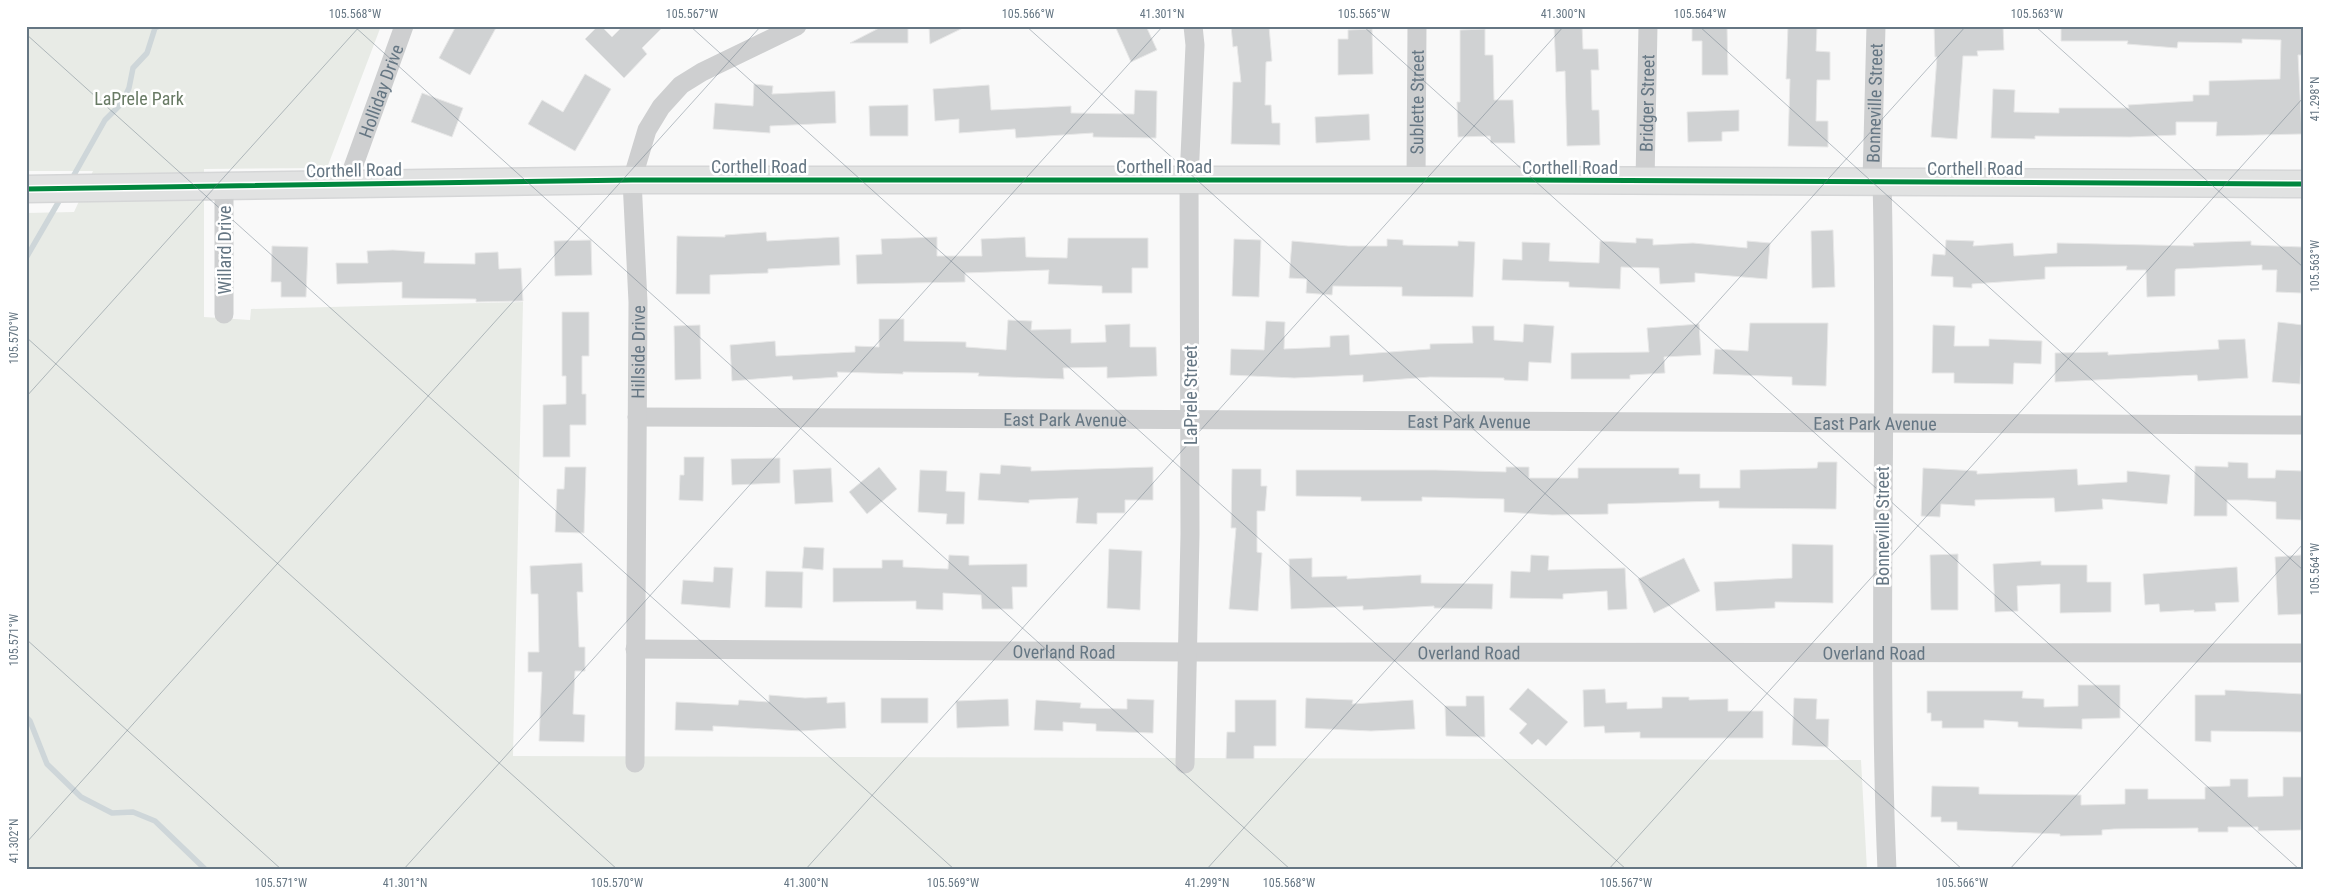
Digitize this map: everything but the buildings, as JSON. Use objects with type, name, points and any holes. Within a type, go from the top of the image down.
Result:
[{"type":"street","name":"Holliday Drive","points":[[347,184],[404,26]]},
{"type":"street","name":"Hillside Drive","points":[[635,763],[638,302],[632,180],[646,130],[661,107],[681,85],[702,72],[797,26]]},
{"type":"street","name":"LaPrele Street","points":[[1185,764],[1190,421],[1189,179],[1195,44],[1193,26]]},
{"type":"street","name":"Sublette Street","points":[[1416,180],[1417,26]]},
{"type":"street","name":"Bridger Street","points":[[1645,181],[1648,26]]},
{"type":"street","name":"Bonneville Street","points":[[1876,26],[1877,181],[1885,308],[1882,653],[1883,767],[1887,870]]},
{"type":"street","name":"Corthell Road","points":[[26,189],[632,180],[1189,179],[2303,184]]},
{"type":"street","name":"Willard Drive","points":[[224,186],[224,314]]},
{"type":"street","name":"East Park Avenue","points":[[637,417],[1190,421],[2303,424]]},
{"type":"street","name":"Overland Road","points":[[635,650],[2303,653]]},
{"type":"green space","name":"LaPrele Park","points":[[26,26],[381,26],[327,168],[204,169],[204,317],[250,320],[251,309],[523,302],[513,756],[1861,760],[1867,870],[26,870],[26,213],[74,212],[93,171],[26,171]]},
{"type":"waterway","points":[[70,182],[105,120],[122,103],[129,88],[133,68],[147,53],[155,28],[159,26]]},
{"type":"waterway","points":[[26,258],[62,196]]},
{"type":"waterway","points":[[26,717],[30,721],[47,764],[81,797],[112,813],[133,812],[155,821],[206,870]]},
{"type":"cycle path","points":[[26,189],[632,180],[1527,180],[2303,184]]}]
